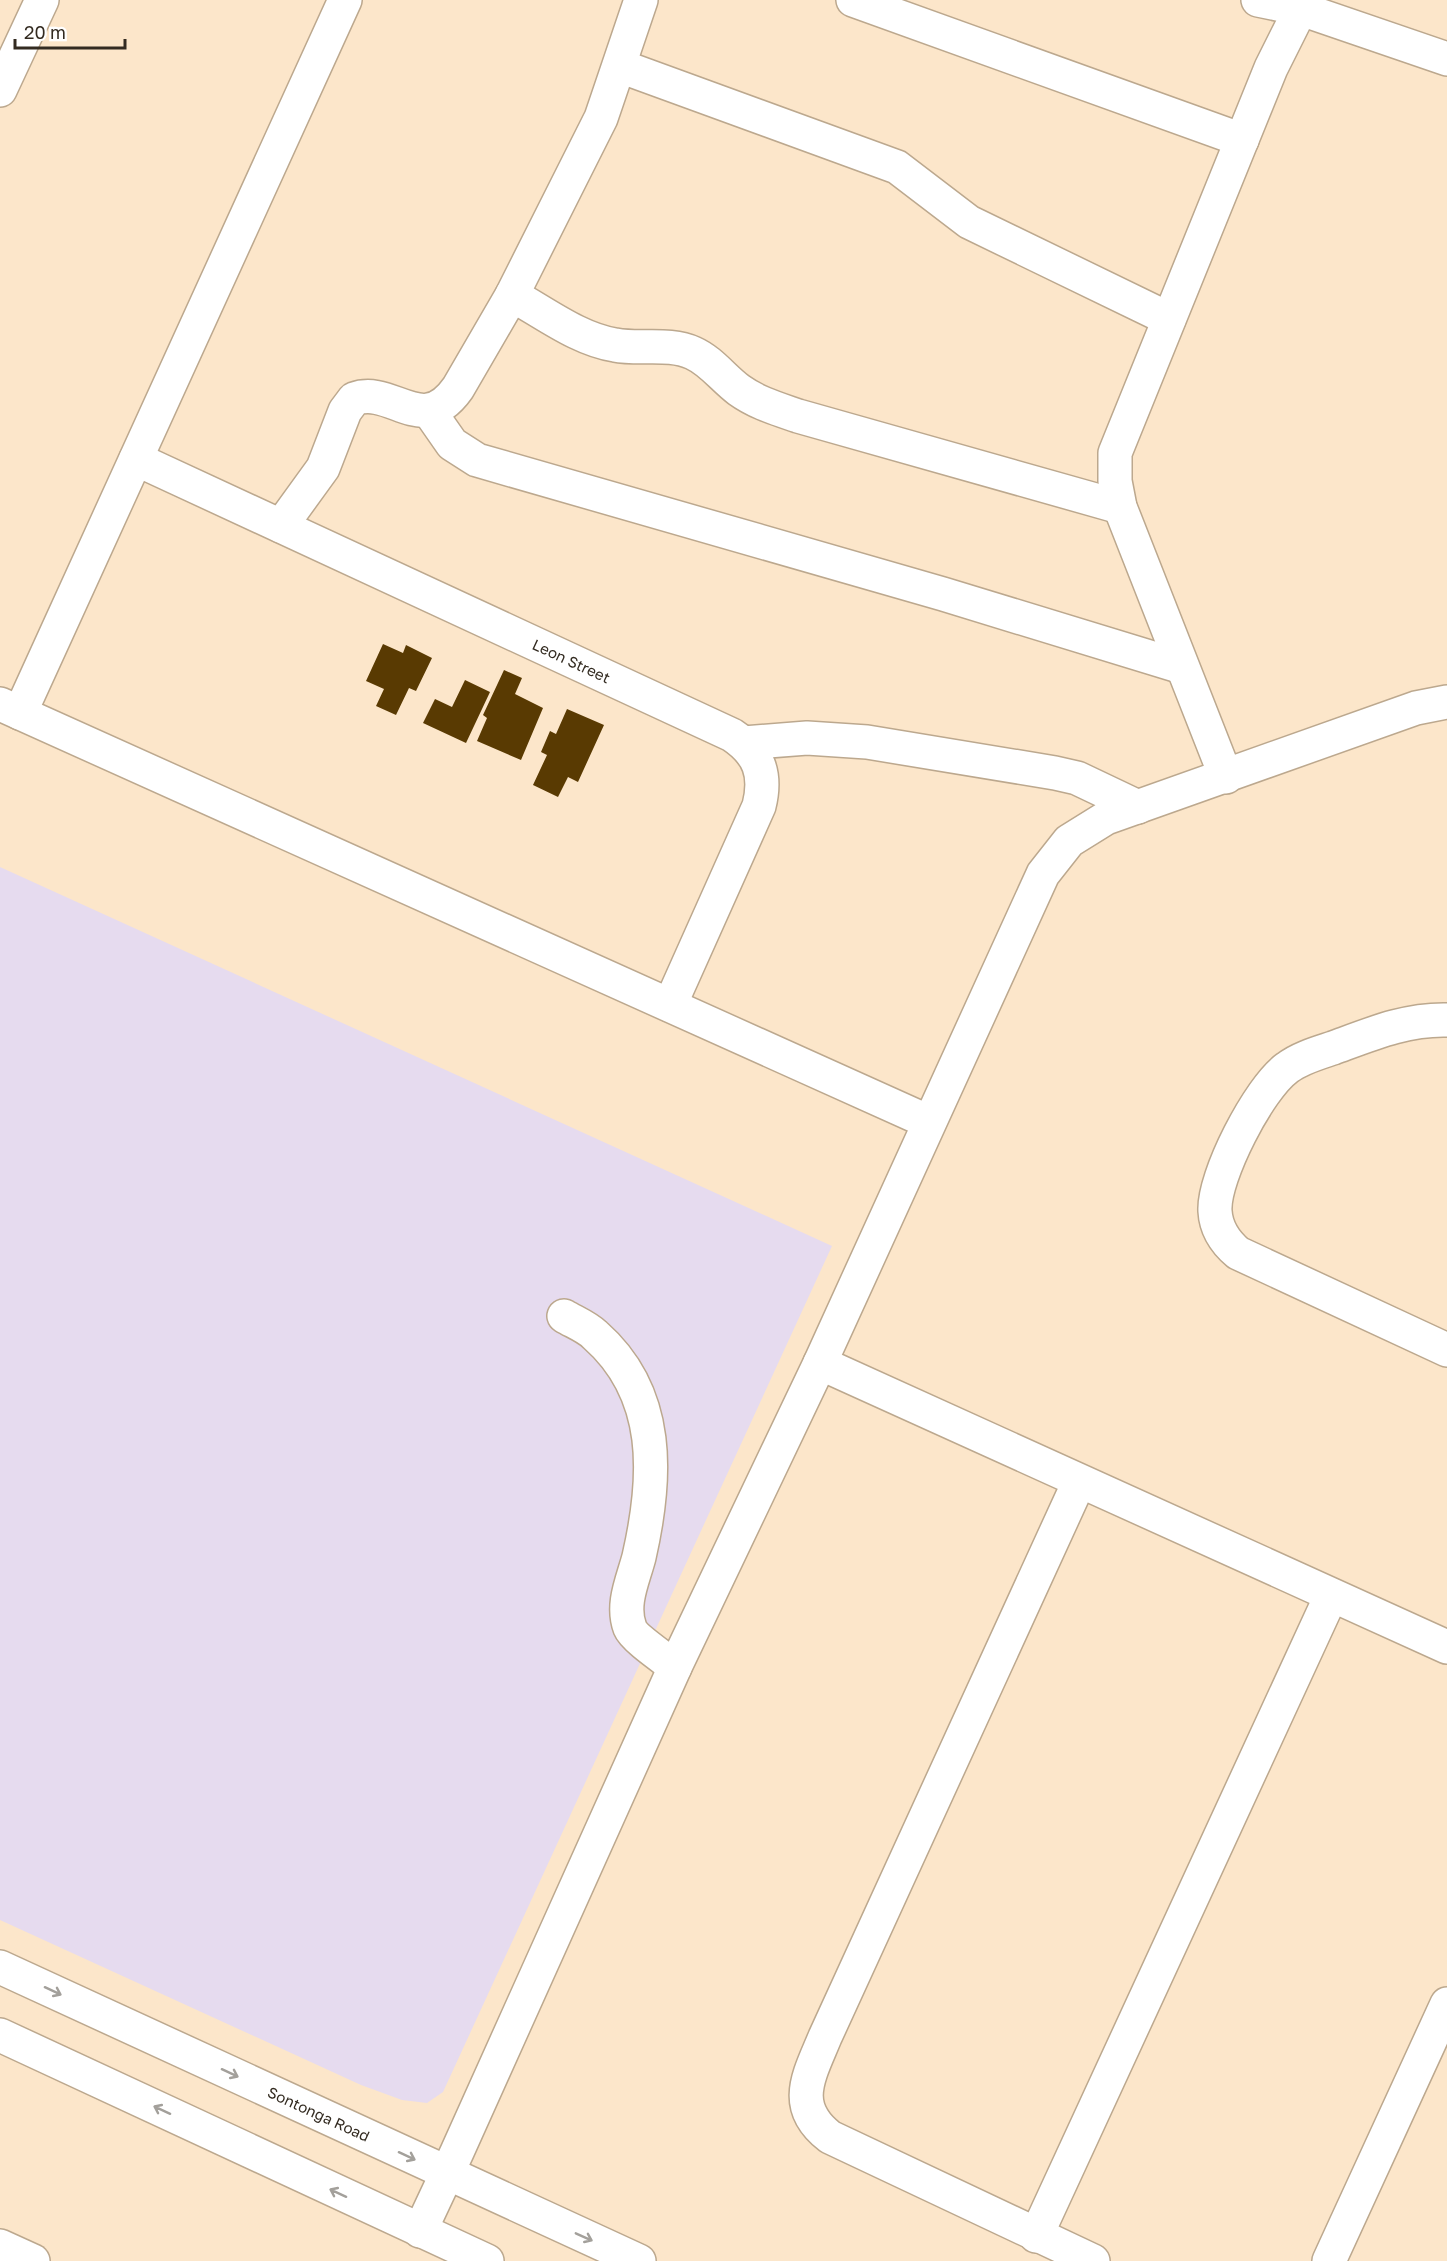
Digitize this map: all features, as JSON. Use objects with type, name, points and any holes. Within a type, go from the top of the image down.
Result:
[{"type":"street","points":[[0,90],[42,0]]},
{"type":"street","points":[[345,0],[136,459],[10,709],[929,1122]]},
{"type":"street","points":[[281,526],[323,468],[345,411],[354,399],[368,396],[417,411],[429,411],[451,399],[512,295],[601,118],[641,0]]},
{"type":"street","points":[[853,0],[1242,140]]},
{"type":"street","points":[[1258,0],[1303,4],[1447,59]]},
{"type":"street","points":[[1226,777],[1120,507],[1115,481],[1115,453],[1270,68],[1303,4]]},
{"type":"street","points":[[620,66],[897,166],[969,222],[1168,319]]},
{"type":"street","points":[[512,295],[594,339],[614,345],[680,348],[692,352],[706,360],[752,399],[798,416],[1120,507]]},
{"type":"street","points":[[429,411],[452,444],[477,460],[943,594],[1182,667]]},
{"type":"street","name":"Leon Street","points":[[136,459],[732,735],[753,751],[763,782],[759,806],[670,1005]]},
{"type":"street","points":[[420,2231],[675,1667],[820,1363],[1043,874],[1056,855],[1087,829],[1106,818],[1416,708],[1447,702]]},
{"type":"street","points":[[744,743],[807,738],[847,740],[1044,771],[1077,778],[1137,807]]},
{"type":"street","points":[[1447,1020],[1402,1023],[1311,1056],[1286,1068],[1252,1110],[1220,1182],[1215,1205],[1217,1225],[1222,1237],[1238,1253],[1447,1350]]},
{"type":"street","points":[[564,1316],[594,1334],[623,1365],[643,1404],[651,1450],[651,1488],[648,1519],[626,1605],[631,1630],[675,1667]]},
{"type":"street","points":[[820,1363],[1447,1647]]},
{"type":"street","points":[[1079,1482],[825,2037],[808,2081],[806,2095],[811,2118],[830,2137],[1093,2261]]},
{"type":"street","points":[[1036,2236],[1331,1596]]},
{"type":"street","name":"Sontonga Road","points":[[0,1967],[447,2175],[639,2261]]},
{"type":"street","points":[[1329,2261],[1447,2004]]},
{"type":"street","points":[[0,2035],[487,2261]]},
{"type":"street","points":[[0,2246],[33,2261]]},
{"type":"shaded area","points":[[0,867],[832,1246],[443,2092],[427,2103],[402,2100],[361,2085],[0,1920]]},
{"type":"building","points":[[383,644],[403,653],[406,645],[432,658],[416,691],[409,688],[396,715],[376,706],[384,689],[366,681]]},
{"type":"building","points":[[504,670],[522,678],[515,694],[543,708],[521,760],[477,741],[487,718],[483,715]]},
{"type":"building","points":[[465,680],[490,692],[466,743],[423,723],[435,699],[452,707]]},
{"type":"building","points":[[567,709],[604,725],[578,782],[568,777],[558,797],[533,785],[547,755],[541,752],[550,731],[556,734]]}]
